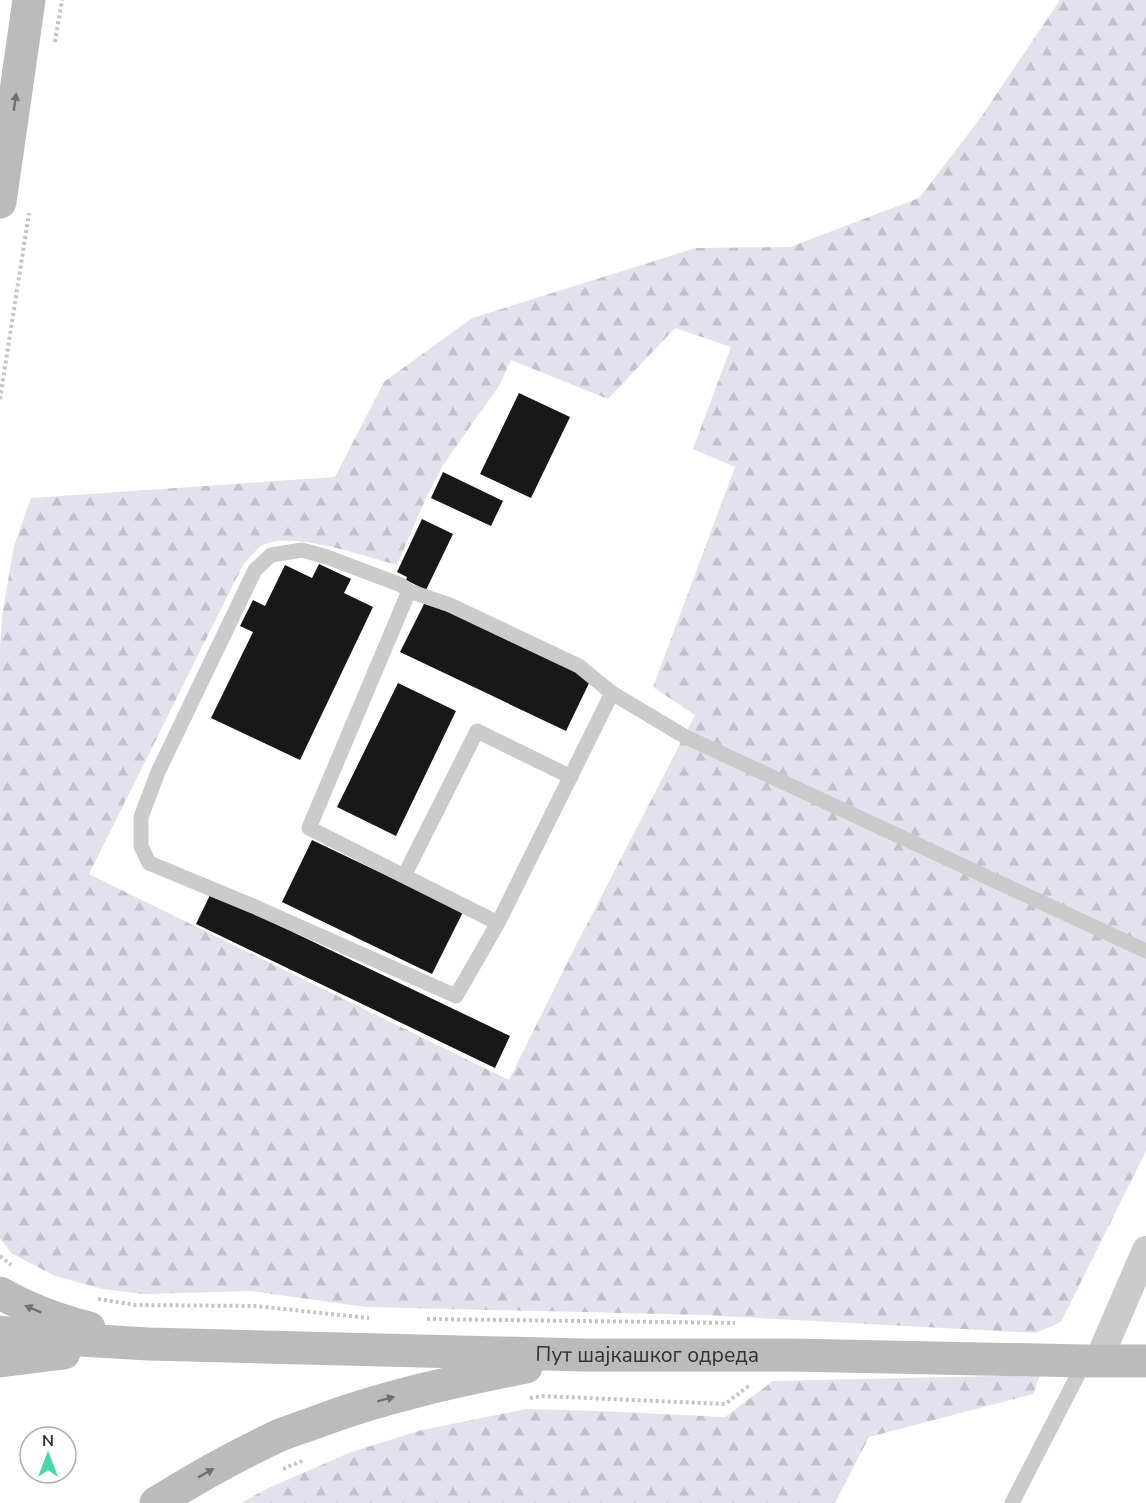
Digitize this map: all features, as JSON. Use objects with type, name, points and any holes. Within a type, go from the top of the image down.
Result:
[{"type":"street","points":[[0,202],[30,0]]},
{"type":"street","points":[[1091,1361],[1146,1250]]},
{"type":"street","points":[[8,1280],[13,1300],[63,1322],[149,1344]]},
{"type":"street","name":"Пут шајкашког одреда","points":[[0,1332],[46,1338],[149,1344],[583,1355],[791,1355],[1146,1361]]},
{"type":"street","name":"Пут шајкашког одреда","points":[[0,1360],[149,1344]]},
{"type":"street","points":[[156,1503],[207,1472],[281,1435],[333,1415],[447,1383],[583,1355]]},
{"type":"lane","points":[[612,693],[498,923],[456,996],[150,863],[141,846],[141,817],[158,772],[255,570],[271,555],[302,550],[327,557],[401,585],[409,591],[450,605],[579,666],[612,693],[684,736],[1146,951]]},
{"type":"lane","points":[[409,591],[309,828],[498,923]]},
{"type":"lane","points":[[404,876],[477,731],[571,777]]},
{"type":"lane","points":[[1012,1503],[1091,1361]]},
{"type":"path","points":[[0,1256],[8,1280]]},
{"type":"path","points":[[90,1297],[135,1305],[255,1306],[374,1318]]},
{"type":"path","points":[[421,1319],[738,1323]]},
{"type":"path","points":[[530,1398],[541,1396],[725,1404],[753,1383]]},
{"type":"path","points":[[283,1469],[305,1460]]},
{"type":"green space","points":[[1060,0],[1146,0],[1146,1151],[1061,1322],[1036,1333],[704,1315],[366,1307],[251,1291],[143,1294],[103,1289],[55,1276],[11,1253],[0,1238],[0,648],[2,616],[14,546],[31,498],[335,477],[384,382],[472,318],[696,248],[790,247],[919,198],[979,120]],"holes":[[[675,328],[731,347],[693,449],[735,467],[653,687],[695,715],[509,1080],[89,874],[243,565],[260,547],[276,541],[310,543],[349,551],[397,565],[443,465],[499,386],[511,360],[608,399]]]},
{"type":"green space","points":[[1040,1375],[1033,1394],[869,1437],[835,1503],[241,1503],[266,1489],[351,1452],[422,1430],[526,1409],[725,1417],[773,1381]]},
{"type":"building","points":[[519,393],[570,417],[531,498],[480,474]]},
{"type":"building","points":[[443,472],[503,501],[491,526],[431,498]]},
{"type":"building","points":[[422,519],[453,534],[426,590],[406,580],[407,577],[397,572]]},
{"type":"building","points":[[319,564],[351,579],[344,593],[373,607],[300,760],[211,718],[253,632],[240,626],[253,600],[265,606],[285,565],[312,578]]},
{"type":"building","points":[[426,600],[591,679],[566,731],[400,652]]},
{"type":"building","points":[[398,683],[456,711],[396,836],[337,807]]},
{"type":"building","points":[[312,840],[463,912],[432,974],[282,902]]},
{"type":"building","points":[[211,893],[510,1036],[495,1068],[196,924]]}]
